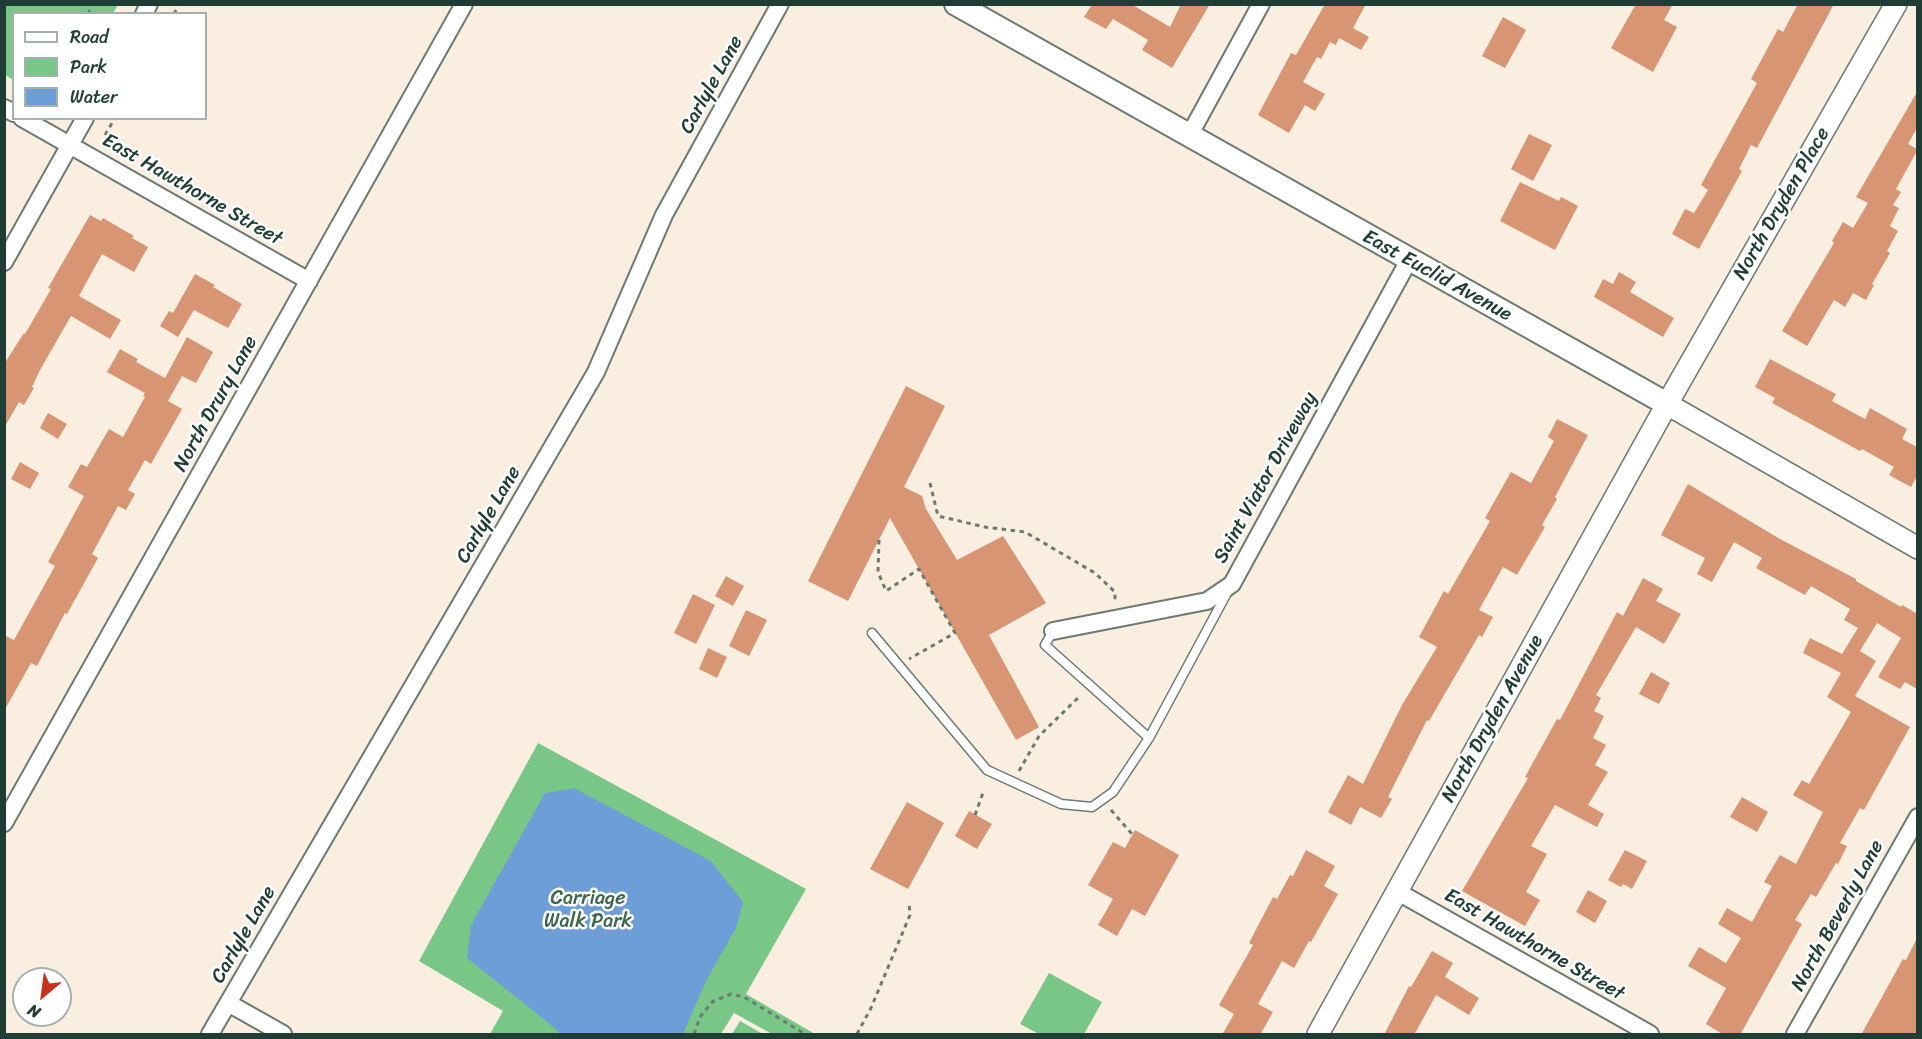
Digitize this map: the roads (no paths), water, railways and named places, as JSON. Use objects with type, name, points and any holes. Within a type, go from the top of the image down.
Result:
[{"type":"main road","name":"East Euclid Avenue","points":[[957,4],[1667,404]]},
{"type":"street","name":"North Drury Lane","points":[[4,823],[464,4]]},
{"type":"street","name":"Carlyle Lane","points":[[210,1035],[596,372],[664,215],[780,4]]},
{"type":"street","points":[[1189,136],[1261,4]]},
{"type":"street","name":"North Dryden Place","points":[[1667,404],[1896,4]]},
{"type":"street","name":"East Hawthorne Street","points":[[26,120],[309,281]]},
{"type":"street","points":[[4,262],[84,120]]},
{"type":"street","name":"Saint Viator Driveway","points":[[1053,631],[1207,601],[1232,584],[1409,260]]},
{"type":"street","name":"East Euclid Avenue","points":[[1667,404],[1917,548]]},
{"type":"street","name":"North Dryden Avenue","points":[[1318,1035],[1667,404]]},
{"type":"street","name":"North Beverly Lane","points":[[1795,1035],[1917,818]]},
{"type":"street","name":"East Hawthorne Street","points":[[1398,892],[1650,1035]]},
{"type":"street","points":[[228,1003],[283,1035]]},
{"type":"lane","points":[[872,633],[987,770],[1061,804],[1092,807],[1113,792],[1149,738],[1232,584]]},
{"type":"lane","points":[[1053,631],[1045,645],[1149,738]]},
{"type":"water","name":"Carriage Walk Park","points":[[574,788],[711,861],[743,902],[736,928],[706,981],[683,1034],[561,1034],[467,958],[471,925],[545,793]]}]
